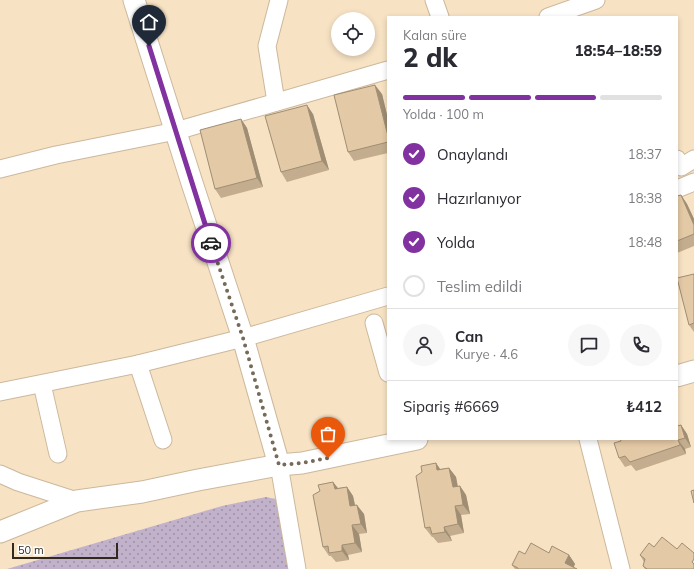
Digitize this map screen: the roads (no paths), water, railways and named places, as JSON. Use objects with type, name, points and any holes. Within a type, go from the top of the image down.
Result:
[{"type":"street","points":[[134,0],[243,338],[279,465],[297,569]]},
{"type":"street","points":[[276,102],[267,46],[279,0]]},
{"type":"street","points":[[434,0],[440,16]]},
{"type":"street","points":[[551,16],[596,0]]},
{"type":"street","points":[[0,169],[56,154],[176,131],[387,70]]},
{"type":"street","points":[[678,161],[681,167],[694,159]]},
{"type":"street","points":[[678,189],[694,182]]},
{"type":"street","points":[[0,392],[138,364],[243,338],[387,296]]},
{"type":"street","points":[[374,323],[387,370]]},
{"type":"street","points":[[138,364],[163,440]]},
{"type":"street","points":[[678,376],[694,371]]},
{"type":"street","points":[[42,384],[58,454]]},
{"type":"street","points":[[0,532],[78,501],[142,492],[279,465],[302,463],[410,440]]},
{"type":"street","points":[[588,440],[621,569]]},
{"type":"street","points":[[0,474],[18,482],[78,501]]}]
